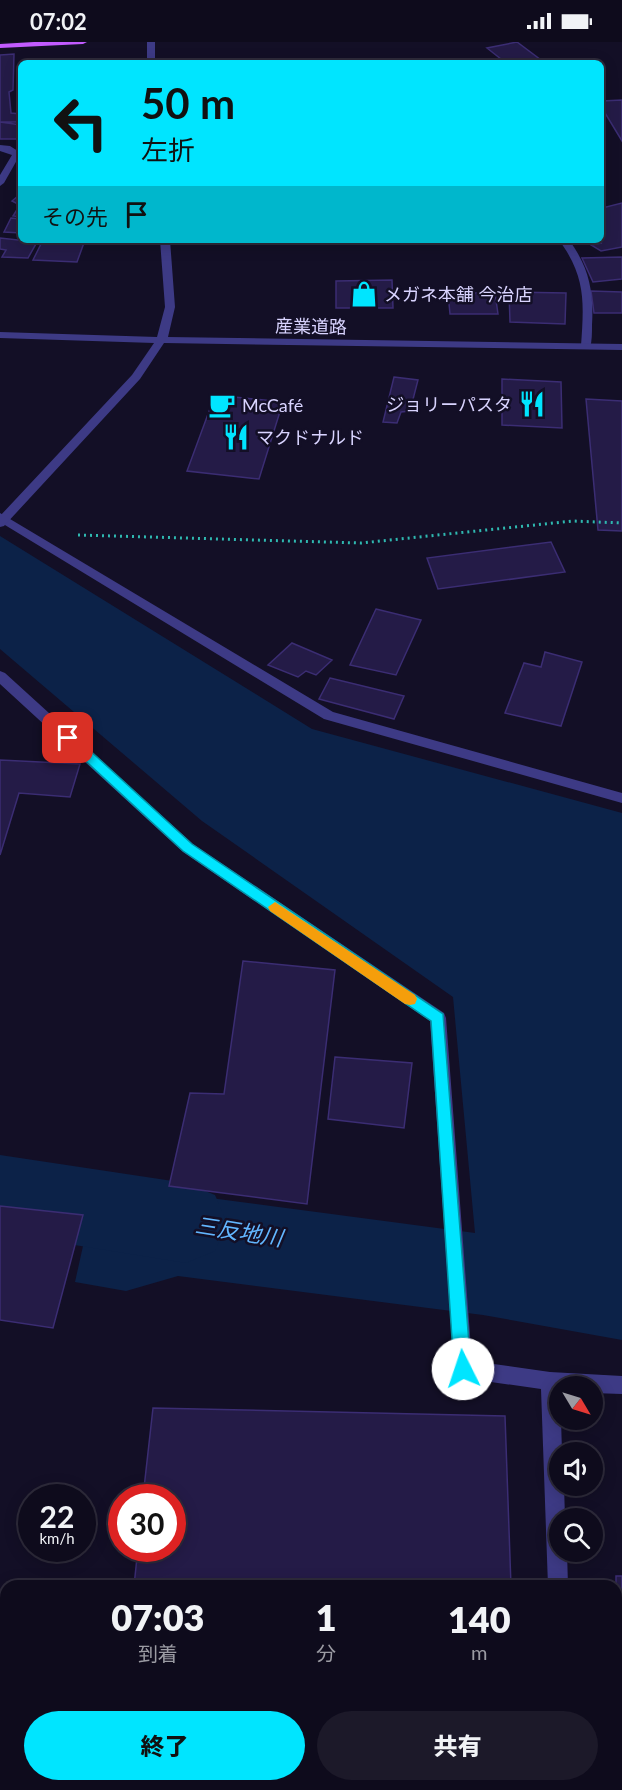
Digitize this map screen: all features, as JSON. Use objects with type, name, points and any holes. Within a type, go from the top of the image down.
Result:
[{"type":"main road","points":[[0,46],[82,42]]},
{"type":"street","points":[[151,42],[151,60]]},
{"type":"street","points":[[0,148],[8,148],[17,154],[0,183]]},
{"type":"street","points":[[165,243],[170,307],[162,339],[136,377],[1,520],[329,716],[622,798]]},
{"type":"street","points":[[566,243],[573,251],[588,285],[586,346]]},
{"type":"street","name":"産業道路","points":[[0,335],[622,347]]},
{"type":"street","points":[[0,675],[188,848],[438,1018],[463,1369],[549,1380]]},
{"type":"street","points":[[603,1384],[622,1385]]},
{"type":"street","points":[[552,1430],[558,1580]]},
{"type":"path","points":[[77,534],[361,543],[573,521],[622,523]]},
{"type":"water","points":[[0,536],[312,729],[622,813],[622,1340],[483,1315],[178,1276],[126,1291],[75,1282],[95,1192],[111,1185],[475,1233],[453,997],[202,821],[0,649]]},
{"type":"building","points":[[517,42],[541,60],[502,60],[487,48]]},
{"type":"building","points":[[14,54],[13,90],[9,92],[11,113],[18,114],[18,122],[0,122],[0,55]]},
{"type":"building","points":[[622,100],[622,141],[604,111],[604,101]]},
{"type":"building","points":[[0,122],[18,125],[18,139],[0,139]]},
{"type":"building","points":[[18,196],[18,204],[12,201]]},
{"type":"building","points":[[622,203],[622,247],[601,251],[591,245],[604,243],[604,208]]},
{"type":"building","points":[[11,218],[18,219],[18,233],[4,232]]},
{"type":"building","points":[[0,238],[18,240],[18,243],[36,243],[28,258],[2,257],[6,250],[0,249]]},
{"type":"building","points":[[42,243],[84,243],[77,262],[33,260]]},
{"type":"building","points":[[622,257],[622,279],[593,282],[582,258]]},
{"type":"building","name":"メガネ本舗 今治店","points":[[392,280],[393,308],[336,308],[336,281]]},
{"type":"building","points":[[591,291],[622,292],[622,313],[594,313]]},
{"type":"building","points":[[509,292],[566,293],[565,324],[510,322]]},
{"type":"building","points":[[448,293],[495,293],[498,314],[450,314]]},
{"type":"building","points":[[394,377],[418,380],[410,411],[401,412],[397,423],[383,422]]},
{"type":"building","name":"ジョリーパスタ","points":[[502,379],[561,382],[562,428],[502,425]]},
{"type":"building","name":"マクドナルド","points":[[215,395],[283,402],[259,479],[187,471]]},
{"type":"building","points":[[586,399],[622,401],[622,531],[598,530]]},
{"type":"building","points":[[551,542],[565,572],[438,589],[427,558]]},
{"type":"building","points":[[376,609],[421,620],[396,675],[350,665]]},
{"type":"building","points":[[292,643],[332,660],[316,675],[306,671],[298,677],[268,665]]},
{"type":"building","points":[[545,652],[582,662],[561,726],[505,713],[524,663],[541,667]]},
{"type":"building","points":[[330,678],[404,696],[394,719],[319,699]]},
{"type":"building","points":[[0,760],[80,764],[70,797],[19,793],[0,855]]},
{"type":"building","points":[[243,961],[335,970],[307,1204],[169,1186],[190,1093],[224,1094]]},
{"type":"building","points":[[335,1057],[412,1063],[404,1128],[328,1119]]},
{"type":"building","points":[[0,1206],[83,1215],[53,1328],[0,1320]]},
{"type":"building","points":[[153,1408],[505,1416],[511,1580],[135,1580],[137,1562],[186,1562],[186,1484],[144,1484]]},
{"type":"building","points":[[616,1576],[622,1576],[622,1580],[616,1580]]},
{"type":"waterway","name":"三反地川","points":[[0,1194],[186,1223]]},
{"type":"slow traffic","points":[[275,907],[410,999]]},
{"type":"place","name":"メガネ本舗 今治店","points":[[364,294]]},
{"type":"place","name":"ジョリーパスタ","points":[[532,404]]},
{"type":"place","name":"McCafé","points":[[222,405]]},
{"type":"place","name":"マクドナルド","points":[[236,437]]},
{"type":"route","points":[[68,738],[188,848],[438,1018],[463,1369]]}]
